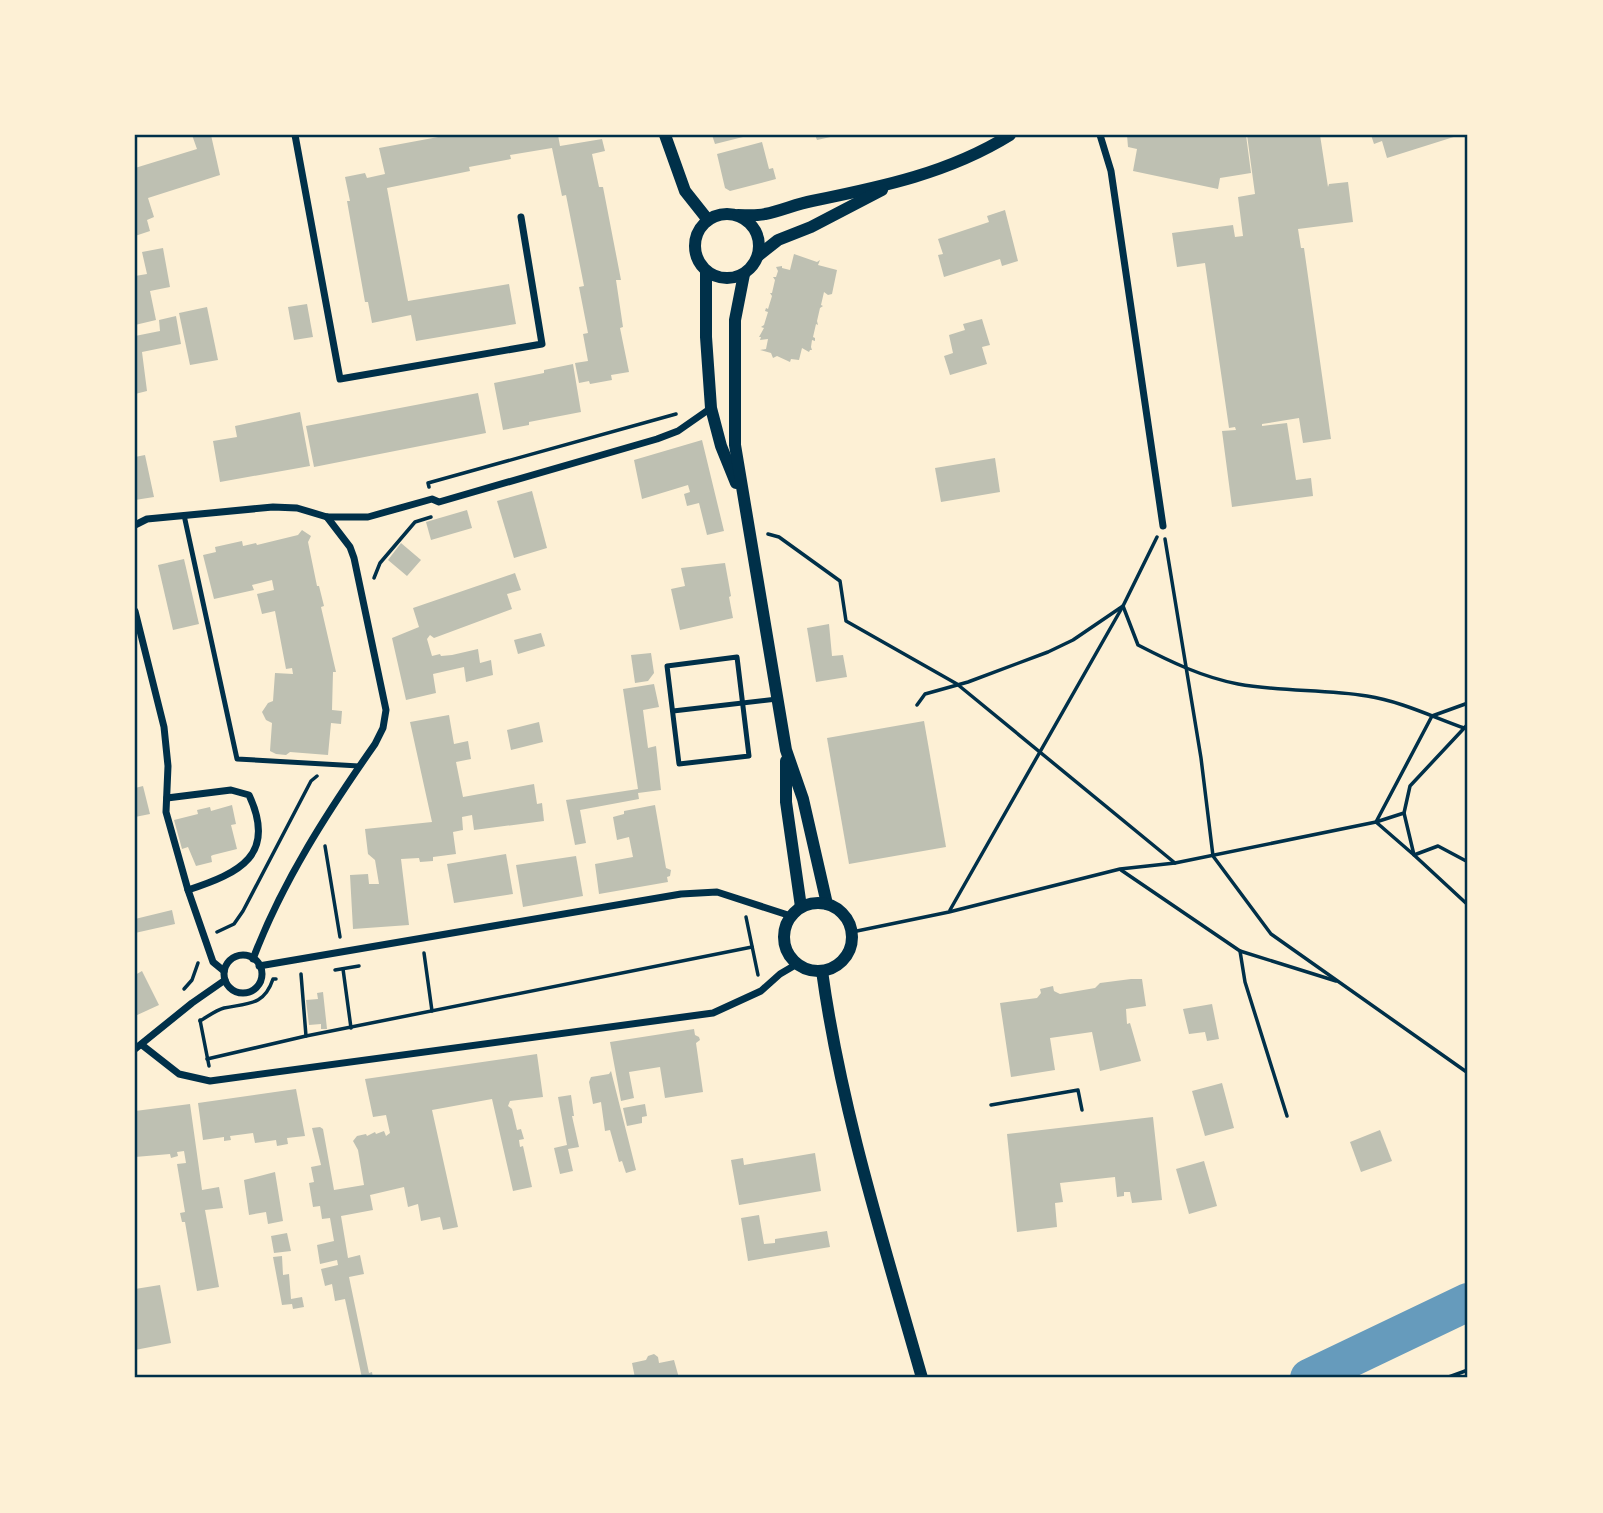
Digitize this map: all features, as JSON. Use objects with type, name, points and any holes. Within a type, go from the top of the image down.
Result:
[{"type":"street","points":[[295,135],[340,379],[542,344],[521,218]]},
{"type":"street","points":[[665,135],[685,191],[708,220]]},
{"type":"street","points":[[892,184],[836,215],[778,240],[759,255],[751,269],[744,274],[729,279],[721,278],[706,271],[697,257],[695,249],[698,233],[708,220],[722,214],[765,214],[801,203],[892,184],[948,166],[989,148],[1010,135]]},
{"type":"street","points":[[1100,135],[1111,171],[1163,526]]},
{"type":"street","points":[[738,215],[756,231],[759,255]]},
{"type":"street","points":[[706,271],[710,408],[721,446],[743,498]]},
{"type":"street","points":[[744,274],[735,320],[736,445],[786,750],[786,802],[796,912]]},
{"type":"street","points":[[135,525],[147,519],[273,507],[297,508],[327,517],[368,517],[432,499],[439,502],[678,431],[710,408]]},
{"type":"street","points":[[253,959],[265,928],[314,838],[383,728],[386,710],[350,547],[327,517]]},
{"type":"street","points":[[135,611],[164,727],[168,766],[166,812],[188,890],[213,962],[224,971]]},
{"type":"street","points":[[786,750],[803,799],[827,904]]},
{"type":"street","points":[[167,798],[231,790],[249,795],[258,814],[258,841],[247,862],[226,875],[188,890]]},
{"type":"street","points":[[259,965],[681,894],[717,892],[743,901],[796,912]]},
{"type":"street","points":[[813,903],[827,904],[839,909],[848,920],[852,933],[851,946],[845,958],[835,967],[822,971],[808,970],[797,964],[788,954],[784,941],[785,928],[796,912],[813,903]]},
{"type":"street","points":[[244,955],[259,965],[261,979],[256,988],[248,992],[234,991],[225,980],[224,971],[235,957],[244,955]]},
{"type":"street","points":[[225,980],[138,1047],[179,1074],[210,1081],[713,1013],[761,991],[797,964]]},
{"type":"street","points":[[822,971],[828,1014],[854,1136],[922,1378]]},
{"type":"lane","points":[[184,515],[237,759],[359,766]]},
{"type":"lane","points":[[737,657],[742,702],[749,756],[679,764],[667,666],[737,657]]},
{"type":"lane","points":[[673,711],[778,699]]},
{"type":"path","points":[[359,583],[373,580],[380,563],[415,522],[436,515],[428,483],[668,415],[676,414],[678,431]]},
{"type":"path","points":[[949,912],[1122,606],[1163,526]]},
{"type":"path","points":[[1163,526],[1201,758],[1213,856],[1271,934],[1468,1073]]},
{"type":"path","points":[[768,534],[779,537],[840,581],[846,621],[957,684],[1175,863]]},
{"type":"path","points":[[1122,606],[1139,645],[1186,670],[1238,684],[1280,690],[1325,690],[1371,696],[1466,726],[1410,786],[1404,813],[1414,855]]},
{"type":"path","points":[[917,705],[925,694],[968,682],[1073,640],[1122,606]]},
{"type":"path","points":[[1376,822],[1432,716],[1468,703]]},
{"type":"path","points":[[182,991],[197,971],[195,940],[234,924],[311,782],[330,764]]},
{"type":"path","points":[[852,933],[949,912],[1119,869],[1213,856],[1376,822],[1404,813]]},
{"type":"path","points":[[1376,822],[1468,905]]},
{"type":"path","points":[[325,846],[340,940]]},
{"type":"path","points":[[1414,855],[1438,846],[1468,862]]},
{"type":"path","points":[[1119,869],[1240,951],[1341,983]]},
{"type":"path","points":[[743,901],[761,991]]},
{"type":"path","points":[[207,1059],[306,1036],[752,947]]},
{"type":"path","points":[[1240,951],[1245,982],[1287,1116]]},
{"type":"path","points":[[424,953],[432,1011]]},
{"type":"path","points":[[343,969],[351,1028]]},
{"type":"path","points":[[301,974],[306,1036]]},
{"type":"path","points":[[200,1021],[222,1009],[257,1002],[270,989]]},
{"type":"path","points":[[199,1011],[209,1066]]},
{"type":"path","points":[[991,1105],[1078,1090],[1082,1110]]},
{"type":"path","points":[[1446,1378],[1468,1370]]},
{"type":"building","points":[[192,135],[211,135],[220,175],[148,198],[154,217],[147,220],[150,231],[135,236],[135,168],[197,149]]},
{"type":"building","points":[[449,135],[558,135],[560,146],[602,139],[605,151],[592,154],[599,187],[603,187],[621,280],[616,280],[623,327],[620,328],[629,372],[611,375],[612,380],[579,383],[575,363],[588,361],[583,334],[588,333],[579,287],[584,286],[566,195],[562,196],[552,148],[510,155],[511,159],[469,167],[470,171],[387,188],[408,301],[509,284],[516,324],[416,341],[411,315],[372,323],[368,302],[365,302],[345,177],[365,173],[367,178],[385,174],[379,148]]},
{"type":"building","points":[[712,135],[747,135],[747,136],[715,144]]},
{"type":"building","points":[[815,135],[835,135],[835,136],[817,140]]},
{"type":"building","points":[[1127,135],[1246,135],[1251,173],[1220,178],[1218,189],[1133,171],[1137,149],[1128,147]]},
{"type":"building","points":[[1247,135],[1320,135],[1328,187],[1329,184],[1348,182],[1353,222],[1298,229],[1301,248],[1304,248],[1331,439],[1303,443],[1299,418],[1262,424],[1287,423],[1296,480],[1311,478],[1313,496],[1232,507],[1222,431],[1236,430],[1235,427],[1229,428],[1205,263],[1177,267],[1172,233],[1233,225],[1235,237],[1243,236],[1238,197],[1255,194]]},
{"type":"building","points":[[1371,135],[1460,135],[1387,158],[1382,141],[1374,144]]},
{"type":"building","points":[[762,142],[769,169],[773,168],[776,179],[730,191],[725,188],[717,154]]},
{"type":"building","points":[[1005,210],[1018,261],[1002,266],[1000,259],[944,277],[938,255],[943,254],[938,239],[989,222],[987,216]]},
{"type":"building","points":[[163,248],[170,287],[150,291],[156,320],[135,325],[135,276],[147,274],[142,252]]},
{"type":"building","points":[[794,254],[817,262],[820,260],[818,265],[837,270],[832,294],[824,292],[812,350],[809,352],[802,348],[799,360],[791,359],[790,362],[777,356],[773,358],[771,353],[760,350],[766,349],[768,339],[760,340],[759,337],[768,312],[765,311],[772,296],[770,293],[775,280],[773,277],[776,277],[778,271],[776,267],[782,266],[790,270]]},
{"type":"building","points":[[307,304],[313,337],[294,340],[288,307]]},
{"type":"building","points":[[207,307],[218,360],[190,365],[179,313]]},
{"type":"building","points":[[176,316],[181,344],[142,352],[147,391],[135,394],[135,336],[160,331],[159,320]]},
{"type":"building","points":[[982,319],[990,345],[982,347],[987,364],[950,375],[944,356],[953,353],[949,335],[965,330],[963,324]]},
{"type":"building","points":[[573,364],[581,412],[503,430],[494,383]]},
{"type":"building","points":[[478,393],[486,433],[314,467],[306,426]]},
{"type":"building","points":[[300,412],[310,466],[220,482],[213,441],[237,437],[235,426]]},
{"type":"building","points":[[702,440],[724,531],[707,535],[699,503],[687,506],[684,494],[690,492],[688,485],[642,499],[634,460]]},
{"type":"building","points":[[145,455],[154,497],[135,500],[135,457]]},
{"type":"building","points":[[995,458],[1000,492],[941,502],[935,468]]},
{"type":"building","points":[[532,491],[547,548],[514,558],[497,501]]},
{"type":"building","points":[[467,510],[472,528],[431,540],[426,522]]},
{"type":"building","points":[[302,530],[311,536],[308,542],[324,606],[321,607],[336,672],[333,672],[332,710],[342,711],[341,724],[331,723],[328,755],[290,752],[286,755],[270,751],[272,723],[266,720],[262,712],[268,703],[273,701],[275,673],[293,674],[292,668],[286,669],[275,611],[262,614],[257,594],[274,590],[272,580],[252,585],[254,590],[214,599],[203,555],[216,552],[215,547],[242,541],[243,546],[257,545],[298,535]]},
{"type":"building","points":[[401,543],[421,560],[407,576],[388,560]]},
{"type":"building","points":[[184,559],[199,624],[173,630],[158,565]]},
{"type":"building","points":[[725,563],[733,618],[680,630],[671,589],[685,586],[681,568]]},
{"type":"building","points":[[515,573],[521,590],[507,594],[512,609],[434,638],[430,635],[427,639],[432,656],[478,649],[480,663],[491,660],[493,675],[466,682],[464,667],[433,674],[436,693],[406,700],[392,638],[419,627],[413,608]]},
{"type":"building","points":[[829,624],[832,656],[843,655],[847,677],[816,682],[807,628]]},
{"type":"building","points":[[541,633],[545,646],[518,654],[514,640]]},
{"type":"building","points":[[651,653],[654,673],[648,681],[635,683],[631,655]]},
{"type":"building","points":[[654,684],[659,707],[643,710],[648,748],[656,746],[661,790],[638,793],[639,799],[580,810],[586,843],[575,845],[566,800],[638,789],[623,689]]},
{"type":"building","points":[[449,715],[454,744],[468,741],[471,759],[456,762],[463,797],[534,784],[537,804],[542,803],[544,821],[474,830],[472,815],[462,817],[463,830],[453,832],[456,854],[433,857],[433,861],[420,862],[419,858],[401,859],[409,925],[353,929],[350,875],[368,874],[369,884],[379,884],[375,860],[368,854],[365,829],[432,822],[410,722]]},
{"type":"building","points":[[924,721],[946,847],[849,864],[827,738]]},
{"type":"building","points":[[539,722],[543,742],[511,750],[507,730]]},
{"type":"building","points":[[143,786],[150,814],[135,817],[135,788]]},
{"type":"building","points":[[232,805],[236,824],[231,825],[237,849],[213,855],[212,862],[196,866],[188,847],[182,849],[174,820],[198,814],[197,810],[210,807],[211,811]]},
{"type":"building","points":[[655,805],[666,868],[671,870],[670,876],[667,877],[668,882],[599,894],[595,864],[633,857],[629,837],[617,840],[613,817],[624,814],[624,811]]},
{"type":"building","points":[[506,854],[513,894],[454,903],[447,864]]},
{"type":"building","points":[[576,856],[583,896],[523,907],[516,865]]},
{"type":"building","points":[[172,910],[175,924],[135,933],[135,919]]},
{"type":"building","points":[[142,971],[159,1005],[135,1016],[135,975]]},
{"type":"building","points":[[1142,979],[1146,1006],[1126,1009],[1127,1024],[1130,1023],[1141,1061],[1100,1071],[1092,1032],[1050,1038],[1055,1070],[1011,1077],[1000,1003],[1037,998],[1041,993],[1040,989],[1053,986],[1054,991],[1060,994],[1095,988],[1100,983]]},
{"type":"building","points":[[323,992],[327,1029],[321,1029],[321,1024],[309,1025],[306,1000],[318,999],[317,993]]},
{"type":"building","points":[[1212,1004],[1219,1039],[1207,1041],[1205,1032],[1189,1034],[1183,1009]]},
{"type":"building","points":[[694,1029],[700,1040],[696,1043],[703,1092],[665,1098],[660,1067],[629,1072],[634,1098],[621,1101],[610,1042]]},
{"type":"building","points":[[537,1054],[543,1097],[510,1101],[508,1106],[512,1109],[517,1130],[521,1129],[524,1139],[519,1140],[520,1147],[523,1146],[532,1187],[513,1191],[492,1099],[432,1110],[458,1227],[443,1230],[440,1217],[421,1221],[418,1204],[408,1207],[404,1187],[370,1195],[373,1210],[341,1216],[348,1258],[360,1255],[364,1274],[349,1277],[369,1373],[372,1372],[373,1378],[362,1378],[345,1299],[335,1301],[332,1284],[325,1286],[321,1269],[338,1265],[337,1260],[320,1264],[317,1245],[334,1241],[330,1218],[322,1219],[320,1206],[313,1207],[309,1183],[314,1182],[311,1167],[321,1165],[312,1128],[323,1129],[334,1190],[364,1185],[358,1150],[353,1141],[357,1136],[367,1136],[375,1132],[384,1131],[386,1136],[390,1133],[386,1115],[373,1117],[365,1079]]},
{"type":"building","points":[[611,1071],[636,1170],[626,1173],[622,1161],[619,1162],[610,1130],[605,1131],[601,1102],[593,1104],[589,1082],[591,1077],[609,1074]]},
{"type":"building","points":[[1222,1083],[1234,1128],[1205,1136],[1192,1091]]},
{"type":"building","points":[[296,1089],[305,1136],[287,1138],[288,1144],[277,1146],[276,1140],[255,1143],[253,1133],[230,1136],[231,1140],[224,1141],[224,1137],[203,1140],[198,1103]]},
{"type":"building","points":[[571,1095],[572,1116],[579,1147],[568,1149],[573,1171],[560,1174],[554,1148],[567,1145],[558,1097]]},
{"type":"building","points":[[190,1104],[202,1190],[219,1187],[223,1208],[205,1210],[219,1287],[197,1291],[185,1222],[182,1222],[180,1213],[185,1212],[177,1164],[186,1163],[184,1151],[177,1152],[178,1156],[171,1158],[170,1154],[135,1157],[135,1111]]},
{"type":"building","points":[[645,1104],[647,1116],[642,1117],[642,1123],[627,1126],[623,1108]]},
{"type":"building","points":[[1153,1117],[1162,1200],[1132,1203],[1130,1192],[1124,1192],[1124,1196],[1117,1197],[1115,1177],[1060,1183],[1063,1202],[1055,1203],[1057,1227],[1017,1232],[1007,1134]]},
{"type":"building","points":[[1380,1130],[1392,1161],[1361,1172],[1350,1142]]},
{"type":"building","points":[[815,1153],[821,1191],[739,1205],[731,1160],[743,1158],[744,1165]]},
{"type":"building","points":[[1204,1161],[1217,1206],[1189,1214],[1176,1169]]},
{"type":"building","points":[[275,1172],[283,1221],[268,1224],[266,1212],[249,1215],[244,1180]]},
{"type":"building","points":[[759,1215],[764,1244],[775,1243],[775,1239],[827,1231],[830,1247],[748,1261],[741,1218]]},
{"type":"building","points":[[287,1233],[291,1251],[274,1253],[271,1236]]},
{"type":"building","points":[[282,1256],[283,1275],[289,1274],[291,1299],[302,1297],[304,1307],[293,1309],[292,1304],[282,1305],[273,1257]]},
{"type":"building","points":[[160,1285],[171,1343],[135,1350],[135,1289]]},
{"type":"building","points":[[654,1354],[659,1363],[674,1360],[679,1378],[635,1378],[632,1363],[646,1360]]},
{"type":"waterway","points":[[1309,1378],[1468,1302]]}]
